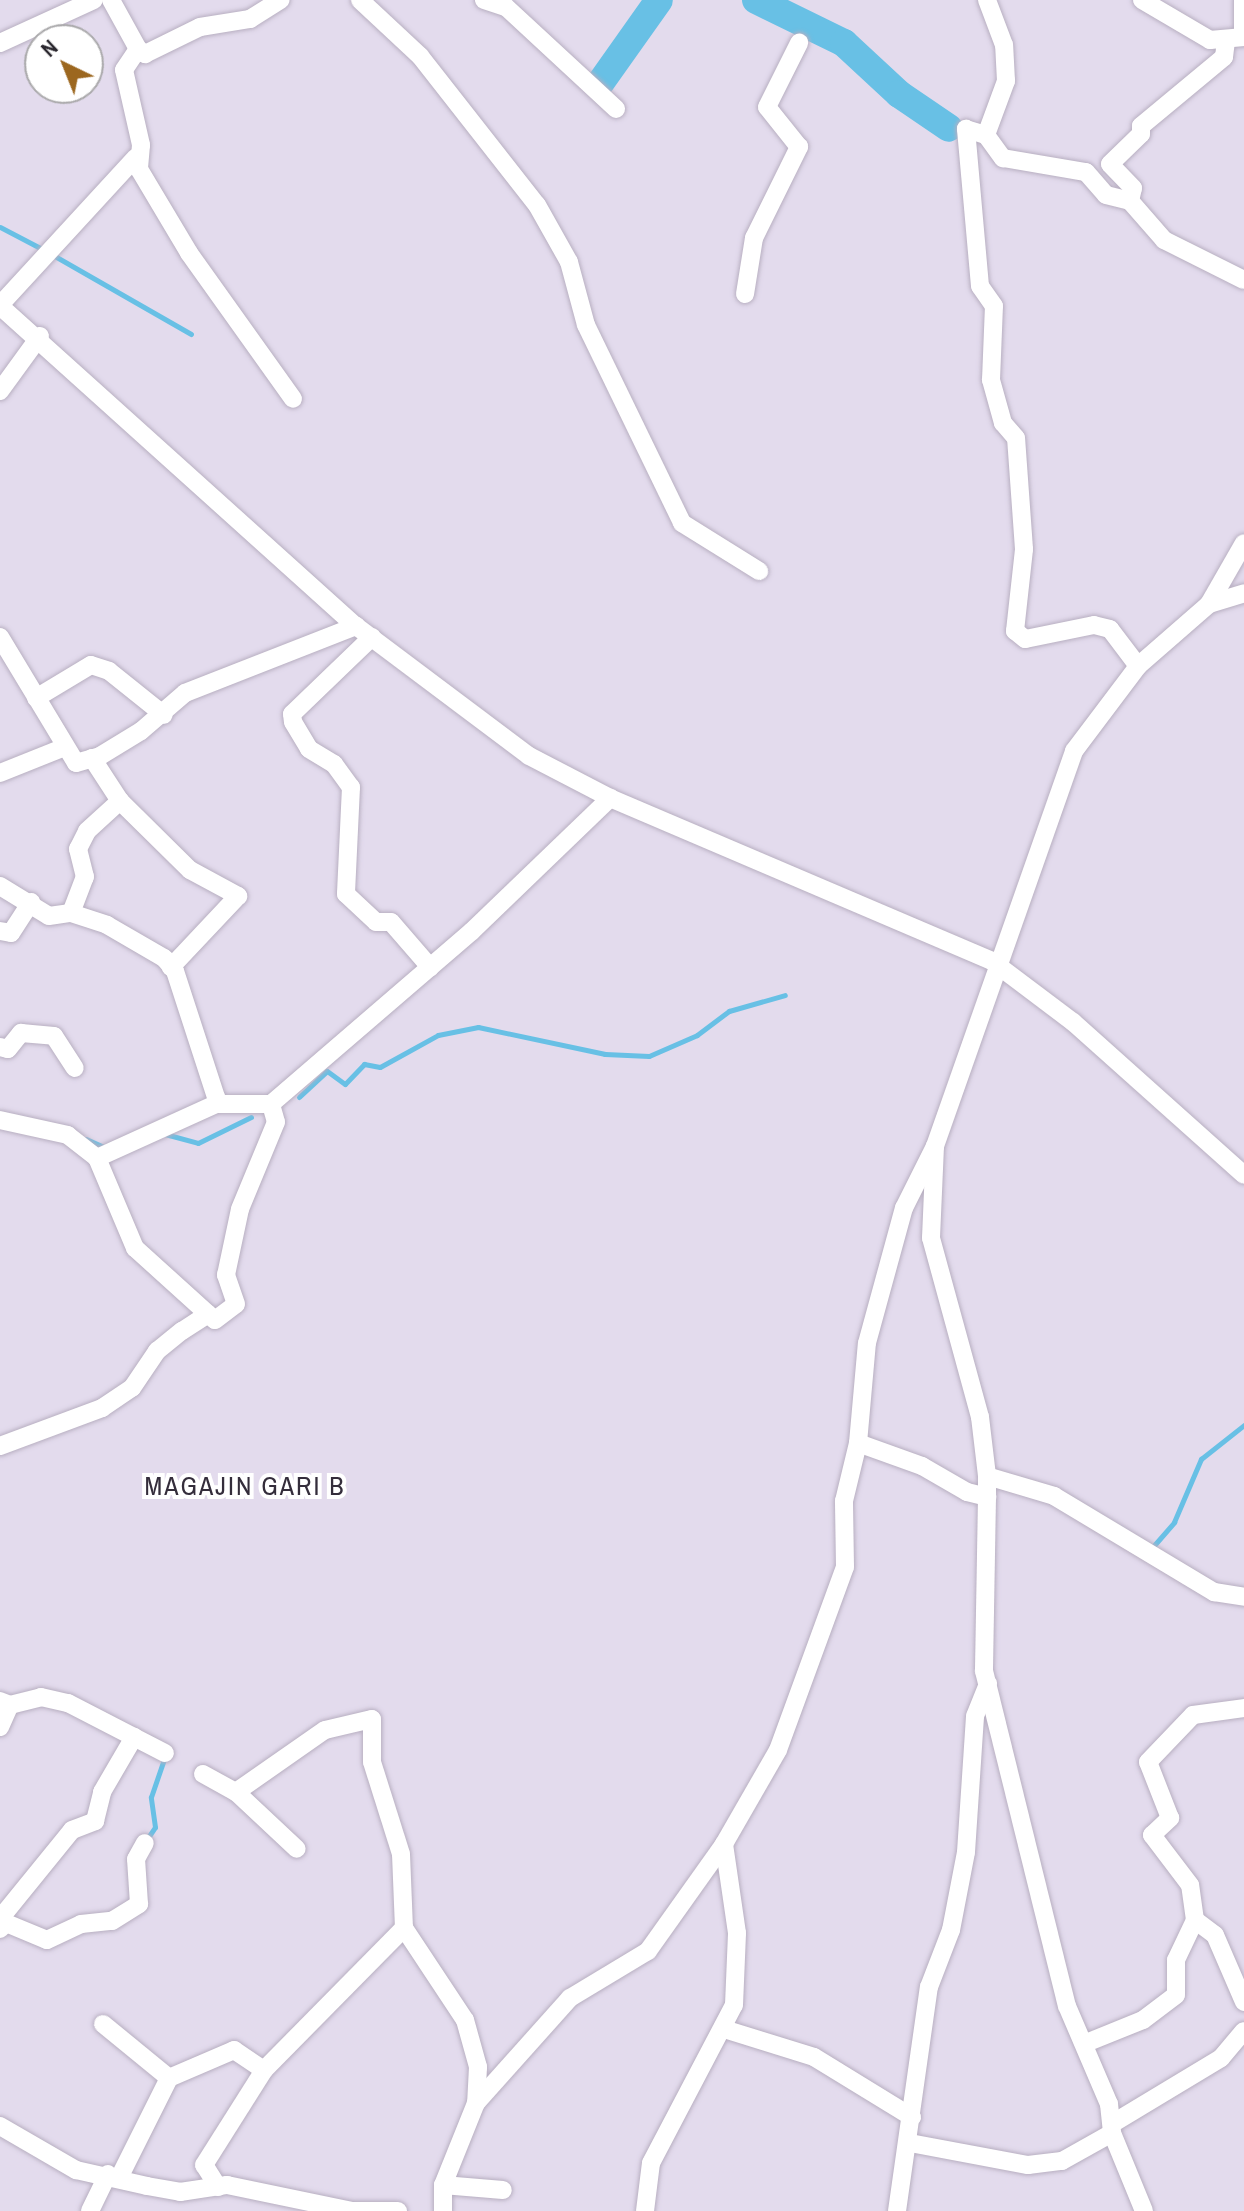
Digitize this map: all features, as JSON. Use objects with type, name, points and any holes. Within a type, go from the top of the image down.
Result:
[{"type":"street","points":[[0,43],[94,0]]},
{"type":"street","points":[[111,0],[138,49],[145,54],[200,27],[250,19],[280,0]]},
{"type":"street","points":[[360,0],[420,56],[537,205],[569,262],[586,325],[682,523],[759,571]]},
{"type":"street","points":[[484,0],[506,7],[616,109]]},
{"type":"street","points":[[986,135],[1006,81],[1004,45],[987,0]]},
{"type":"street","points":[[1142,0],[1186,30],[1238,38]]},
{"type":"street","points":[[1130,201],[1133,188],[1110,164],[1141,134],[1141,126],[1224,57],[1238,38],[1243,0]]},
{"type":"street","points":[[745,294],[754,238],[799,147],[767,107],[799,43]]},
{"type":"street","points":[[138,49],[124,70],[141,145],[135,158],[0,305],[40,336],[364,631],[529,756],[610,798],[999,965],[1073,1022],[1244,1175]]},
{"type":"street","points":[[1138,666],[1110,629],[1094,625],[1025,639],[1015,631],[1024,575],[1016,438],[1003,423],[991,380],[994,306],[980,286],[966,129],[986,135],[1003,158],[1086,172],[1106,195],[1130,201],[1164,240],[1244,280]]},
{"type":"street","points":[[135,158],[189,253],[293,399]]},
{"type":"street","points":[[0,391],[40,336]]},
{"type":"street","points":[[476,2103],[570,1998],[648,1951],[724,1844],[778,1750],[845,1567],[844,1501],[858,1443],[867,1343],[881,1284],[914,1183],[935,1146],[999,965],[1059,780],[1099,710],[1138,666],[1209,604],[1244,543]]},
{"type":"street","points":[[1209,604],[1244,593]]},
{"type":"street","points":[[0,637],[76,763],[92,758],[164,715],[185,693],[364,631]]},
{"type":"street","points":[[364,631],[292,714],[293,722],[309,749],[334,764],[351,787],[346,894],[376,922],[391,922],[430,967]]},
{"type":"street","points":[[36,698],[91,665],[109,671],[164,715]]},
{"type":"street","points":[[0,773],[65,747]]},
{"type":"street","points":[[92,758],[120,801],[190,870],[238,896],[171,967]]},
{"type":"street","points":[[97,1158],[216,1104],[271,1104],[430,967],[610,798]]},
{"type":"street","points":[[71,913],[85,877],[78,849],[87,831],[120,801]]},
{"type":"street","points":[[0,886],[31,902],[49,916],[71,913],[137,939],[171,967],[216,1104]]},
{"type":"street","points":[[0,931],[11,933],[31,902]]},
{"type":"street","points":[[0,1047],[8,1049],[21,1033],[54,1036],[75,1068]]},
{"type":"street","points":[[0,1120],[68,1135],[97,1158],[135,1248],[215,1320],[236,1304],[226,1275],[242,1200],[274,1137],[271,1104]]},
{"type":"street","points":[[935,1146],[931,1238],[980,1417],[987,1476],[982,1652],[988,1684],[1059,1977],[1086,2043],[1144,2211]]},
{"type":"street","points":[[0,1446],[102,1408],[132,1388],[157,1351],[208,1314]]},
{"type":"street","points":[[858,1443],[987,1497]]},
{"type":"street","points":[[987,1476],[1094,1515],[1214,1592],[1244,1597]]},
{"type":"street","points":[[897,2211],[910,2143],[929,1987],[951,1930],[966,1852],[975,1716],[988,1684]]},
{"type":"street","points":[[0,1727],[5,1703],[41,1697],[68,1703],[165,1753]]},
{"type":"street","points":[[1086,2043],[1143,2020],[1176,1995],[1179,1946],[1195,1920],[1190,1885],[1152,1835],[1170,1818],[1148,1762],[1193,1715],[1244,1708]]},
{"type":"street","points":[[236,1792],[325,1730],[372,1719],[372,1762],[401,1854],[404,1928],[465,2020],[478,2067],[476,2103],[443,2185],[443,2211]]},
{"type":"street","points":[[134,1737],[102,1792],[95,1821],[72,1830],[2,1919],[47,1940],[81,1924],[112,1921],[139,1904],[136,1859],[145,1843]]},
{"type":"street","points":[[203,1774],[236,1792],[297,1849]]},
{"type":"street","points":[[645,2211],[651,2163],[734,2005],[738,1959],[724,1844]]},
{"type":"street","points":[[1195,1920],[1215,1935],[1244,2002]]},
{"type":"street","points":[[218,2187],[204,2165],[264,2070],[404,1928]]},
{"type":"street","points":[[103,2024],[169,2078]]},
{"type":"street","points":[[724,2029],[814,2057],[912,2117]]},
{"type":"street","points":[[910,2143],[1028,2165],[1062,2161],[1221,2058],[1244,2031]]},
{"type":"street","points":[[90,2211],[169,2078],[234,2050],[264,2070]]},
{"type":"street","points":[[0,2126],[76,2170],[114,2175],[180,2192],[218,2187],[352,2211],[398,2211]]},
{"type":"street","points":[[443,2185],[503,2190]]},
{"type":"waterway","points":[[601,82],[659,0]]},
{"type":"waterway","points":[[756,0],[844,43],[899,94],[949,128]]},
{"type":"waterway","points":[[0,227],[42,249]]},
{"type":"waterway","points":[[53,255],[191,334]]},
{"type":"waterway","points":[[299,1097],[327,1071],[345,1084],[364,1064],[380,1067],[438,1035],[478,1027],[605,1054],[649,1056],[697,1035],[729,1011],[785,995]]},
{"type":"waterway","points":[[165,1134],[198,1143],[251,1117]]},
{"type":"waterway","points":[[86,1139],[106,1148]]},
{"type":"waterway","points":[[1150,1550],[1174,1522],[1201,1459],[1244,1425]]},
{"type":"waterway","points":[[147,1839],[155,1827],[151,1797],[165,1756]]},
{"type":"district","name":"MAGAJIN GARI B","points":[[245,1486]]}]
